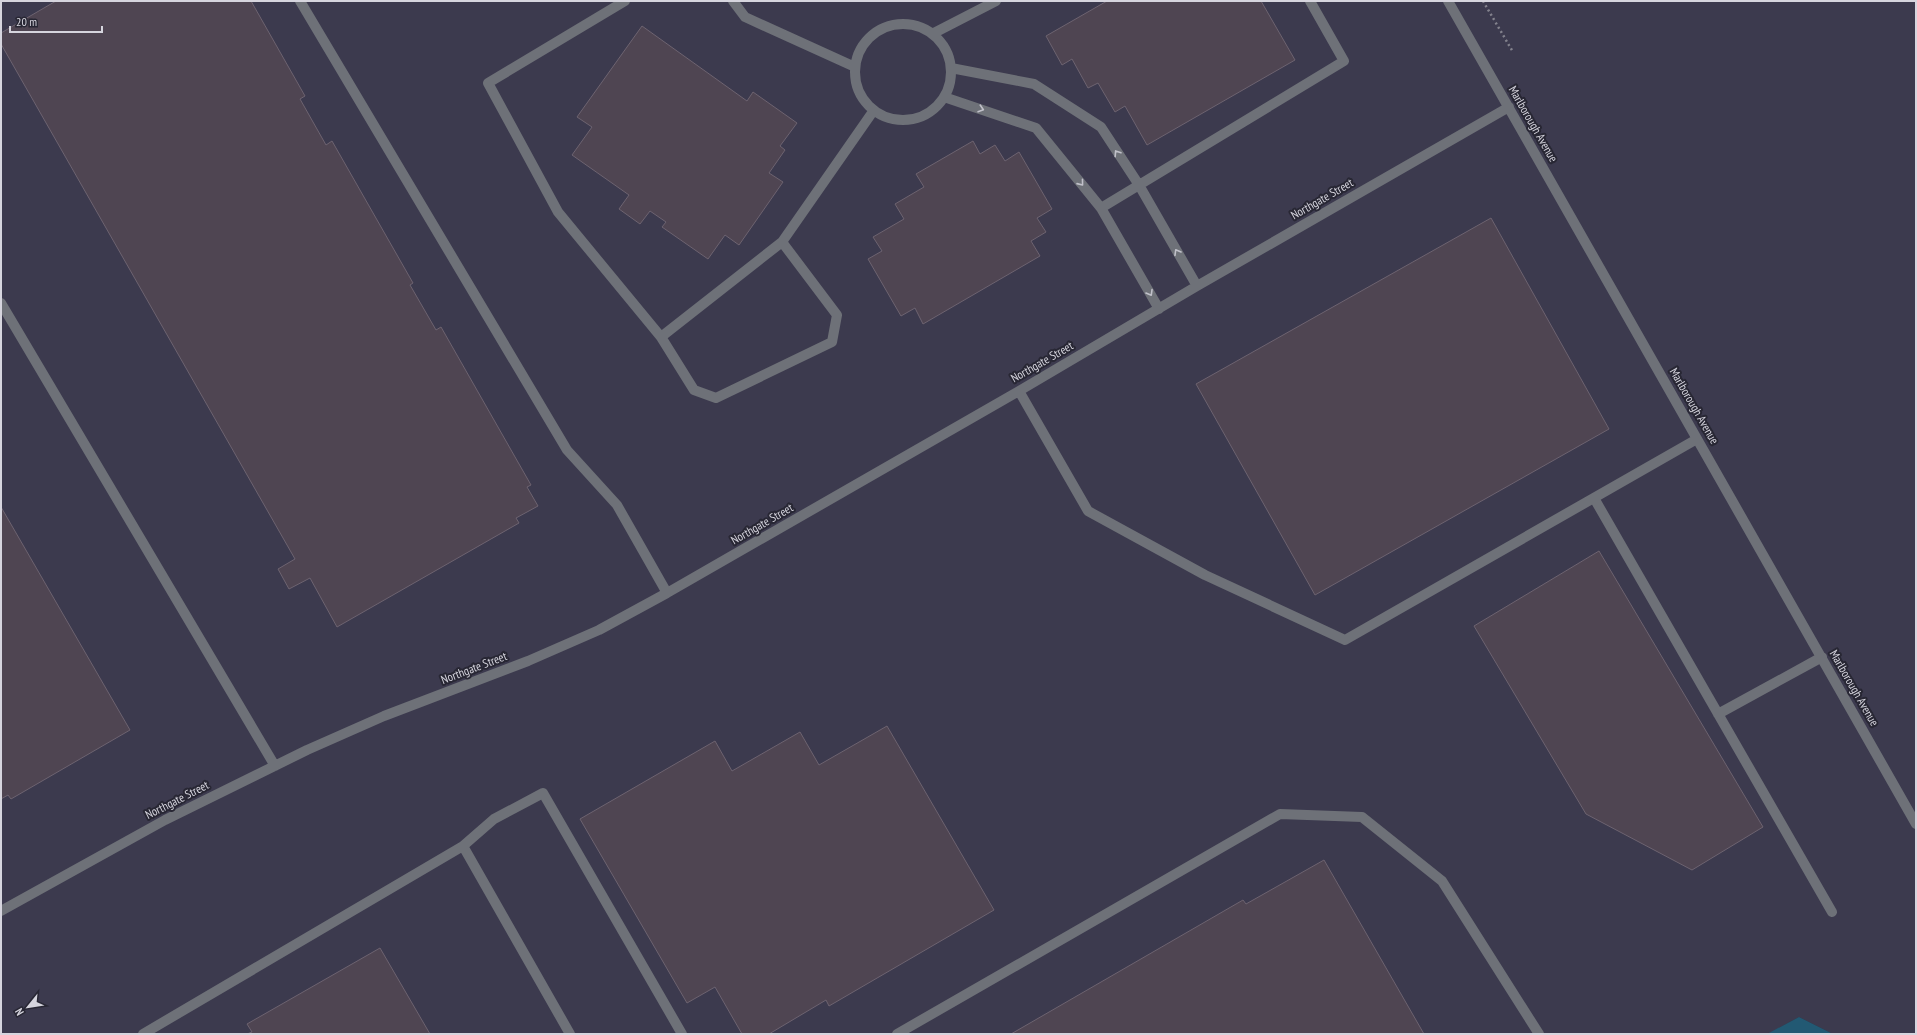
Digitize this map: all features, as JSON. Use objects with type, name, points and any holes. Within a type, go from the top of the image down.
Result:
[{"type":"street","points":[[300,1],[567,450],[617,505],[667,593]]},
{"type":"street","points":[[625,1],[488,83],[558,212],[661,337],[694,390],[716,398],[832,342],[837,315],[782,242]]},
{"type":"street","points":[[733,1],[744,17],[855,68]]},
{"type":"street","points":[[932,34],[996,1]]},
{"type":"street","points":[[1101,208],[1344,61],[1310,1]]},
{"type":"street","name":"Marlborough Avenue","points":[[1448,1],[1916,824]]},
{"type":"street","points":[[895,24],[911,24],[926,29],[932,34],[947,53],[951,68],[950,84],[944,97],[933,109],[919,117],[903,120],[887,118],[874,110],[863,98],[856,84],[855,68],[859,52],[867,39],[880,29],[895,24]]},
{"type":"street","points":[[951,68],[1034,84],[1101,127],[1139,185],[1197,286]]},
{"type":"street","points":[[944,97],[1036,128],[1101,208],[1159,309]]},
{"type":"street","name":"Northgate Street","points":[[1,911],[165,820],[275,766],[384,716],[556,649],[599,630],[667,593],[1019,391],[1197,286],[1509,108]]},
{"type":"street","points":[[661,337],[782,242],[874,110]]},
{"type":"street","points":[[1,303],[275,766]]},
{"type":"street","points":[[1019,391],[1088,510],[1205,576],[1346,640],[1697,439]]},
{"type":"street","points":[[1594,498],[1832,912]]},
{"type":"street","points":[[1718,714],[1822,657]]},
{"type":"street","points":[[143,1034],[463,846],[494,819],[542,794],[682,1034]]},
{"type":"street","points":[[897,1034],[1280,814],[1362,816],[1442,881],[1539,1034]]},
{"type":"street","points":[[463,846],[570,1034]]},
{"type":"path","points":[[1483,1],[1513,52]]},
{"type":"shaded area","points":[[1,1],[1916,1],[1916,1034],[1833,1034],[1799,1017],[1768,1034],[1,1034]]},
{"type":"water","points":[[1799,1017],[1833,1034],[1767,1034]]},
{"type":"building","points":[[56,1],[251,1],[305,96],[300,99],[326,145],[332,141],[413,283],[410,285],[436,330],[441,327],[531,485],[527,487],[538,506],[516,518],[519,523],[337,627],[310,578],[289,589],[278,569],[295,559],[1,44],[1,33]]},
{"type":"building","points":[[1107,1],[1261,1],[1295,60],[1147,145],[1125,106],[1115,112],[1098,83],[1088,88],[1072,59],[1062,65],[1046,36]]},
{"type":"building","points":[[642,26],[747,101],[753,92],[797,123],[780,146],[785,150],[769,173],[783,182],[739,245],[725,235],[708,259],[662,227],[666,222],[650,211],[640,224],[619,209],[629,195],[572,155],[592,127],[577,117]]},
{"type":"building","points":[[973,141],[980,154],[995,145],[1005,161],[1019,152],[1052,209],[1037,218],[1046,232],[1031,241],[1040,256],[923,324],[915,308],[901,316],[868,259],[882,251],[873,237],[904,219],[895,204],[924,187],[916,174]]},
{"type":"building","points":[[1491,218],[1609,429],[1315,595],[1196,384]]},
{"type":"building","points":[[1,507],[130,730],[11,799],[8,795],[1,799]]},
{"type":"building","points":[[1599,551],[1763,827],[1692,870],[1586,814],[1474,626]]},
{"type":"building","points":[[887,726],[994,910],[829,1006],[826,1000],[769,1034],[742,1034],[715,987],[687,1003],[580,819],[715,741],[732,771],[800,732],[819,765]]},
{"type":"building","points":[[1324,860],[1424,1034],[1011,1034],[1243,900],[1246,904]]},
{"type":"building","points":[[380,948],[430,1034],[247,1034],[252,1032],[247,1024]]}]
